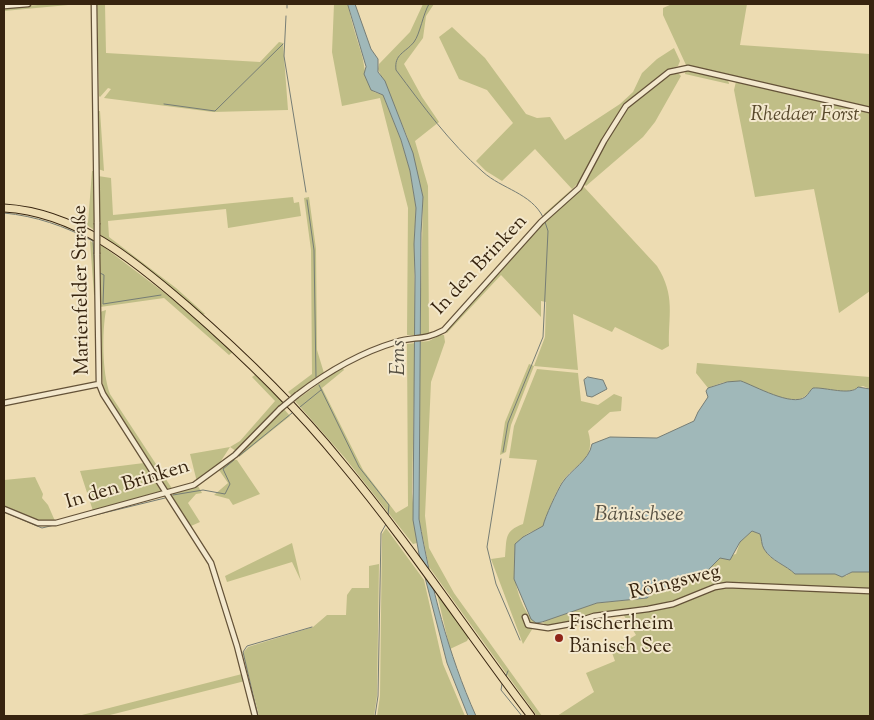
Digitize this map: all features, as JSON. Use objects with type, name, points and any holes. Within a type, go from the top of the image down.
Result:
[{"type":"main road","points":[[4,208],[40,214],[77,227],[110,246],[158,282],[248,361],[341,460],[390,522],[531,716]]},
{"type":"street","points":[[4,6],[28,4]]},
{"type":"street","name":"Marienfelder Straße","points":[[94,4],[99,384],[103,394],[211,563],[242,663],[255,716]]},
{"type":"street","name":"In den Brinken","points":[[4,509],[38,523],[47,524],[167,493],[200,481],[235,455],[280,409],[328,373],[360,355],[398,342],[422,339],[444,330],[541,222],[579,188],[604,141],[626,106],[669,72],[688,68],[870,110]]},
{"type":"street","points":[[4,403],[99,384]]},
{"type":"street","name":"Röingsweg","points":[[525,617],[528,625],[548,628],[563,626],[594,616],[673,604],[715,587],[727,585],[870,591]]},
{"type":"green space","points":[[49,4],[79,4],[4,11],[4,8]]},
{"type":"green space","points":[[97,4],[105,4],[106,53],[260,62],[279,42],[283,43],[288,110],[213,112],[104,98],[111,89],[108,88],[100,97]]},
{"type":"green space","points":[[334,4],[348,4],[368,82],[374,92],[383,95],[401,140],[410,171],[416,208],[414,244],[415,335],[407,335],[408,208],[380,98],[342,106],[332,52]]},
{"type":"green space","points":[[423,4],[434,4],[426,16],[423,38],[404,64],[422,97],[439,122],[415,141],[428,186],[429,335],[420,335],[423,197],[407,136],[378,69],[379,64],[410,32]]},
{"type":"green space","name":"Rhedaer Forst","points":[[672,4],[747,4],[740,45],[870,54],[870,291],[839,313],[814,189],[755,197],[734,90],[737,77],[686,65],[663,15],[663,8]]},
{"type":"green space","points":[[452,27],[485,58],[526,114],[537,118],[550,117],[565,140],[620,104],[633,92],[642,73],[657,59],[674,48],[680,61],[678,66],[673,68],[681,76],[655,122],[643,137],[586,186],[581,180],[546,216],[544,214],[572,189],[535,149],[502,181],[486,171],[476,161],[513,123],[487,90],[459,79],[439,37]]},
{"type":"green space","points":[[686,69],[728,79],[729,84],[685,74]]},
{"type":"green space","points":[[97,111],[100,111],[104,171],[98,169]]},
{"type":"green space","points":[[92,171],[94,171],[94,230],[80,220],[88,223]]},
{"type":"green space","points":[[98,176],[111,178],[113,215],[293,197],[294,203],[299,202],[301,216],[228,228],[226,209],[108,221],[109,237],[176,288],[205,314],[202,315],[128,253],[99,234]]},
{"type":"green space","points":[[584,187],[657,266],[663,277],[667,287],[670,306],[669,346],[662,350],[615,327],[612,332],[573,314],[578,370],[534,366],[545,337],[546,302],[541,301],[541,317],[501,275],[447,333],[446,330],[543,224]]},
{"type":"green space","points":[[309,197],[316,249],[317,350],[324,373],[292,396],[288,392],[312,374],[311,250],[304,198]]},
{"type":"green space","points":[[90,241],[95,244],[96,295],[94,295]]},
{"type":"green space","points":[[100,244],[170,297],[233,352],[229,355],[164,298],[100,307]]},
{"type":"green space","points":[[106,310],[104,329],[105,375],[110,394],[173,490],[168,490],[103,389],[100,312]]},
{"type":"green space","points":[[444,335],[445,342],[431,382],[425,516],[429,548],[454,593],[542,716],[537,716],[429,567],[419,519],[420,342],[429,341]]},
{"type":"green space","points":[[415,343],[412,493],[417,543],[413,544],[345,458],[295,401],[342,367],[344,370],[322,388],[363,470],[396,513],[408,506],[407,344]]},
{"type":"green space","points":[[697,363],[870,377],[870,389],[863,386],[848,392],[814,388],[804,397],[794,400],[775,396],[736,382],[726,382],[708,388],[696,373]]},
{"type":"green space","points":[[529,364],[534,366],[511,425],[506,452],[500,455],[505,422]]},
{"type":"green space","points":[[537,369],[578,373],[581,401],[598,405],[614,394],[622,397],[621,411],[610,412],[588,431],[590,448],[587,455],[562,482],[544,526],[523,537],[518,546],[514,569],[516,582],[523,606],[536,623],[523,644],[491,559],[505,557],[509,533],[512,529],[523,524],[537,460],[509,458],[514,426]]},
{"type":"green space","points":[[255,375],[284,403],[236,451],[230,447],[240,441],[275,401],[252,377]]},
{"type":"green space","points":[[284,409],[290,416],[239,457],[238,455]]},
{"type":"green space","points":[[230,447],[219,464],[197,482],[190,454]]},
{"type":"green space","points":[[233,459],[237,460],[260,494],[233,505],[229,499],[214,495],[228,483],[219,470]]},
{"type":"green space","points":[[144,463],[162,490],[160,494],[93,511],[80,471]]},
{"type":"green space","points":[[35,477],[43,494],[42,498],[48,505],[55,521],[38,521],[4,507],[4,480]]},
{"type":"green space","points":[[198,486],[202,493],[196,494],[188,503],[200,522],[191,526],[172,496],[173,493]]},
{"type":"green space","points":[[386,528],[424,580],[443,664],[465,716],[377,716],[380,696],[382,534]]},
{"type":"green space","points":[[752,531],[760,534],[764,549],[770,557],[795,574],[835,574],[846,576],[852,572],[870,572],[870,590],[727,584],[648,608],[594,614],[563,624],[548,626],[542,622],[597,603],[647,598],[653,593],[702,576],[720,558],[736,554],[740,542]]},
{"type":"green space","points":[[292,543],[301,581],[292,562],[227,582],[225,576]]},
{"type":"green space","points":[[379,564],[377,696],[374,716],[259,716],[243,653],[248,647],[313,627],[327,615],[346,615],[347,595],[352,588],[369,588],[369,566]]},
{"type":"green space","points":[[715,588],[870,593],[870,716],[557,716],[594,692],[586,673],[615,661],[611,650],[636,635],[623,614],[648,611]]},
{"type":"green space","points":[[437,594],[469,637],[467,641],[450,649]]},
{"type":"green space","points":[[242,674],[245,681],[106,716],[78,716]]},
{"type":"water","points":[[348,4],[355,4],[371,49],[378,59],[378,72],[385,81],[413,153],[423,197],[421,233],[419,519],[429,569],[449,644],[476,716],[468,716],[447,663],[419,554],[413,520],[414,244],[416,208],[410,171],[401,140],[383,95],[371,90],[364,74],[366,67]]},
{"type":"water","points":[[588,377],[603,380],[607,389],[592,397],[587,396],[584,380]]},
{"type":"water","name":"Bänischsee","points":[[741,381],[773,395],[791,399],[805,397],[813,388],[844,391],[855,390],[858,387],[870,389],[870,572],[852,572],[842,577],[835,574],[795,574],[767,553],[763,547],[760,534],[752,531],[740,542],[730,560],[720,558],[702,576],[653,593],[647,598],[597,603],[542,622],[536,623],[531,619],[514,579],[515,544],[523,537],[543,526],[551,504],[562,483],[584,460],[592,444],[610,437],[657,438],[694,421],[708,397],[706,391],[708,388],[727,382]]},
{"type":"waterway","points":[[429,4],[414,42],[398,57],[396,70],[459,148],[483,172],[531,202],[543,217]]},
{"type":"waterway","points":[[286,16],[284,56],[306,192]]},
{"type":"waterway","points":[[164,104],[215,111],[283,44]]},
{"type":"waterway","points":[[307,200],[314,250],[316,377]]},
{"type":"waterway","points":[[4,213],[50,223],[93,241],[95,271]]},
{"type":"waterway","points":[[503,452],[508,423],[543,337],[548,231],[545,222]]},
{"type":"waterway","points":[[100,273],[104,275],[103,304],[161,295]]},
{"type":"waterway","points":[[319,385],[359,467],[389,505],[388,515]]},
{"type":"waterway","points":[[300,407],[321,390]]},
{"type":"waterway","points":[[239,456],[292,413]]},
{"type":"waterway","points":[[501,459],[487,547],[496,584],[520,640]]},
{"type":"waterway","points":[[173,495],[203,490],[225,494],[230,484],[223,469],[234,460]]},
{"type":"waterway","points":[[4,512],[42,528],[165,498]]},
{"type":"waterway","points":[[375,716],[378,696],[381,533],[386,524]]},
{"type":"waterway","points":[[258,716],[243,652],[247,646],[312,627]]},
{"type":"waterway","points":[[506,676],[508,671]]},
{"type":"waterway","points":[[502,684],[501,690],[522,716]]},
{"type":"place","name":"Fischerheim Bänisch See","points":[[559,638]]},
{"type":"water label","name":"Ems","points":[[400,358]]}]
